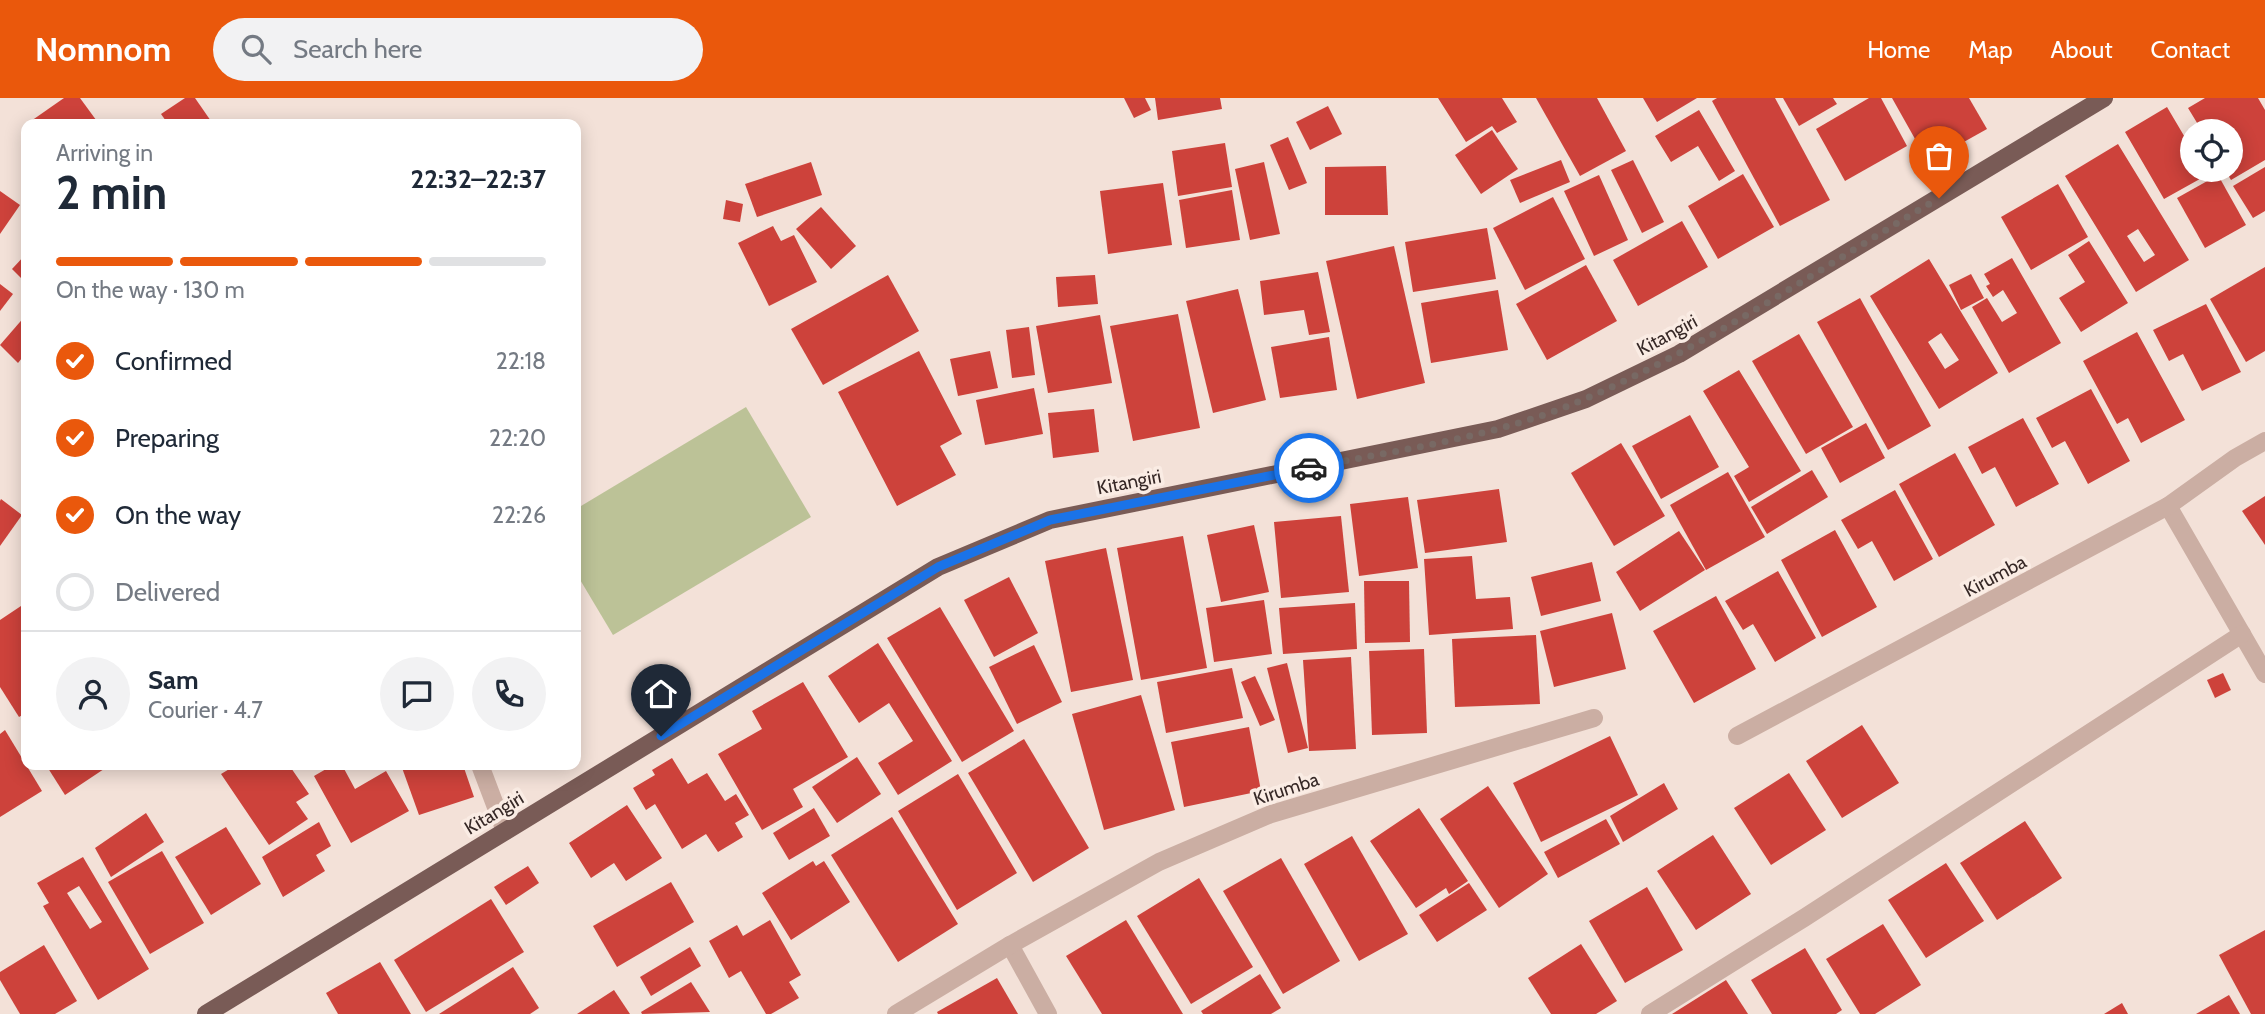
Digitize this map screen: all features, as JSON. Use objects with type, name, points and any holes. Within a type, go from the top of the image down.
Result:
[{"type":"main road","name":"Kitangiri","points":[[206,1014],[938,567],[1050,520],[1498,429],[1586,399],[1679,355],[2104,98]]},
{"type":"street","name":"Kirumba","points":[[1737,736],[2168,506],[2235,458],[2265,441]]},
{"type":"street","points":[[2168,506],[2265,674]]},
{"type":"street","points":[[1650,1014],[1804,918],[2242,634]]},
{"type":"street","name":"Kirumba","points":[[896,1014],[1010,945],[1159,862],[1271,814],[1594,718]]},
{"type":"street","points":[[482,770],[505,831]]},
{"type":"street","points":[[1010,945],[1048,1014]]},
{"type":"green space","points":[[746,407],[811,517],[613,635],[581,581],[581,506]]},
{"type":"building","points":[[64,98],[80,98],[95,119],[34,119]]},
{"type":"building","points":[[185,98],[195,98],[210,119],[164,119],[161,114]]},
{"type":"building","points":[[1124,98],[1145,98],[1151,110],[1134,118]]},
{"type":"building","points":[[1155,98],[1220,98],[1222,109],[1158,120]]},
{"type":"building","points":[[1438,98],[1502,98],[1517,122],[1497,133],[1492,126],[1466,142]]},
{"type":"building","points":[[1536,98],[1597,98],[1626,151],[1580,176]]},
{"type":"building","points":[[1643,98],[1697,98],[1657,122]]},
{"type":"building","points":[[1717,98],[1775,98],[1830,200],[1780,226],[1712,101]]},
{"type":"building","points":[[1783,98],[1833,98],[1837,104],[1799,126]]},
{"type":"building","points":[[1869,98],[1881,98],[1907,146],[1845,181],[1816,129]]},
{"type":"building","points":[[1892,98],[1969,98],[1987,129],[1928,162]]},
{"type":"building","points":[[2205,98],[2258,98],[2265,110],[2265,160],[2243,173],[2243,119],[2195,119],[2188,108]]},
{"type":"building","points":[[1328,106],[1342,134],[1310,150],[1296,122]]},
{"type":"building","points":[[2167,107],[2180,129],[2180,182],[2194,182],[2164,199],[2125,132]]},
{"type":"building","points":[[1699,110],[1735,171],[1719,181],[1698,146],[1671,162],[1655,136]]},
{"type":"building","points":[[1492,130],[1518,169],[1481,194],[1455,155]]},
{"type":"building","points":[[1288,137],[1307,183],[1289,190],[1270,145]]},
{"type":"building","points":[[1225,143],[1232,187],[1178,196],[1172,151]]},
{"type":"building","points":[[2118,144],[2189,260],[2136,292],[2065,176]],"holes":[[[2138,229],[2155,255],[2144,262],[2127,236]]]},
{"type":"building","points":[[1561,160],[1570,182],[1520,203],[1510,180]]},
{"type":"building","points":[[1633,160],[1664,222],[1642,233],[1611,170]]},
{"type":"building","points":[[811,162],[822,195],[757,217],[745,184]]},
{"type":"building","points":[[1264,162],[1280,234],[1250,240],[1235,169]]},
{"type":"building","points":[[1386,166],[1388,215],[1325,215],[1325,167]]},
{"type":"building","points":[[2265,167],[2265,211],[2253,218],[2233,186]]},
{"type":"building","points":[[1743,174],[1774,227],[1718,259],[1688,206]]},
{"type":"building","points":[[1599,175],[1628,240],[1594,256],[1564,191]]},
{"type":"building","points":[[2206,182],[2222,182],[2246,225],[2205,248],[2177,198]]},
{"type":"building","points":[[1163,183],[1172,245],[1108,254],[1100,191]]},
{"type":"building","points":[[2058,184],[2088,237],[2031,270],[2001,217]]},
{"type":"building","points":[[1232,190],[1240,240],[1186,248],[1179,200]]},
{"type":"building","points":[[0,191],[20,205],[0,234]]},
{"type":"building","points":[[1553,197],[1585,259],[1525,290],[1493,228]]},
{"type":"building","points":[[726,200],[743,204],[740,222],[723,219]]},
{"type":"building","points":[[821,207],[856,246],[831,269],[796,229]]},
{"type":"building","points":[[1682,221],[1708,267],[1638,306],[1613,260]]},
{"type":"building","points":[[773,226],[781,241],[794,235],[817,282],[769,306],[738,243]]},
{"type":"building","points":[[1487,228],[1496,279],[1413,292],[1405,242]]},
{"type":"building","points":[[2089,241],[2128,303],[2081,332],[2059,298],[2085,282],[2068,255]]},
{"type":"building","points":[[1394,246],[1425,383],[1357,399],[1326,261]]},
{"type":"building","points":[[2012,258],[2061,343],[2009,373],[1972,307],[1987,298],[2002,322],[2017,313],[2003,290],[1993,297],[1986,286],[1990,284],[1984,274]]},
{"type":"building","points":[[21,259],[21,278],[12,269]]},
{"type":"building","points":[[1929,259],[1998,373],[1939,409],[1870,296]],"holes":[[[1941,333],[1959,360],[1945,369],[1928,342]]]},
{"type":"building","points":[[1586,265],[1617,321],[1547,360],[1516,304]]},
{"type":"building","points":[[2265,267],[2265,351],[2246,362],[2210,299]]},
{"type":"building","points":[[1318,272],[1330,332],[1309,335],[1304,310],[1264,315],[1260,281]]},
{"type":"building","points":[[1971,274],[1984,298],[1961,310],[1949,285]]},
{"type":"building","points":[[888,275],[919,331],[823,385],[791,329]]},
{"type":"building","points":[[1095,275],[1098,304],[1058,307],[1056,277]]},
{"type":"building","points":[[0,284],[13,294],[0,311]]},
{"type":"building","points":[[1238,289],[1266,400],[1213,413],[1186,301]]},
{"type":"building","points":[[1498,290],[1508,350],[1431,363],[1421,303]]},
{"type":"building","points":[[1860,298],[1931,426],[1888,450],[1817,322]]},
{"type":"building","points":[[2206,304],[2241,372],[2202,391],[2183,354],[2169,361],[2153,330]]},
{"type":"building","points":[[1178,314],[1200,428],[1133,441],[1110,326]]},
{"type":"building","points":[[1100,315],[1112,383],[1048,393],[1036,326]]},
{"type":"building","points":[[21,321],[21,359],[18,363],[0,345]]},
{"type":"building","points":[[1029,327],[1035,375],[1012,378],[1006,330]]},
{"type":"building","points":[[2137,332],[2185,420],[2141,443],[2128,418],[2117,424],[2083,361]]},
{"type":"building","points":[[1799,334],[1853,427],[1806,454],[1752,361]]},
{"type":"building","points":[[1329,337],[1337,390],[1280,398],[1271,347]]},
{"type":"building","points":[[919,351],[962,434],[940,446],[956,475],[897,506],[838,392]]},
{"type":"building","points":[[990,351],[998,388],[958,396],[950,359]]},
{"type":"building","points":[[1739,370],[1801,471],[1749,502],[1734,476],[1749,467],[1703,391]]},
{"type":"building","points":[[1034,388],[1043,434],[985,445],[976,400]]},
{"type":"building","points":[[2091,389],[2130,461],[2088,484],[2065,441],[2052,448],[2036,418]]},
{"type":"building","points":[[1094,409],[1099,452],[1053,458],[1048,413]]},
{"type":"building","points":[[1690,415],[1719,467],[1661,499],[1632,446]]},
{"type":"building","points":[[2023,418],[2059,484],[2016,507],[1995,467],[1982,474],[1968,447]]},
{"type":"building","points":[[1866,423],[1885,458],[1840,483],[1821,448]]},
{"type":"building","points":[[1621,443],[1665,516],[1614,546],[1571,473]]},
{"type":"building","points":[[1955,453],[1995,525],[1939,557],[1899,484]]},
{"type":"building","points":[[1812,470],[1828,497],[1767,534],[1751,507]]},
{"type":"building","points":[[1728,472],[1765,537],[1706,570],[1670,505]]},
{"type":"building","points":[[1499,489],[1507,542],[1425,553],[1417,500]]},
{"type":"building","points":[[1895,490],[1933,559],[1894,581],[1872,541],[1858,549],[1841,520]]},
{"type":"building","points":[[2265,496],[2265,545],[2242,511]]},
{"type":"building","points":[[1408,497],[1418,568],[1359,576],[1350,504]]},
{"type":"building","points":[[1,499],[21,516],[0,546]]},
{"type":"building","points":[[1341,516],[1349,592],[1281,598],[1274,522]]},
{"type":"building","points":[[1254,525],[1269,592],[1221,602],[1207,535]]},
{"type":"building","points":[[1835,530],[1877,607],[1822,637],[1781,560]]},
{"type":"building","points":[[1679,531],[1705,570],[1640,611],[1616,572]]},
{"type":"building","points":[[1183,536],[1207,668],[1141,680],[1117,548]]},
{"type":"building","points":[[1106,548],[1133,680],[1071,692],[1045,561]]},
{"type":"building","points":[[1472,556],[1476,599],[1510,597],[1513,629],[1429,635],[1424,559]]},
{"type":"building","points":[[1592,562],[1601,601],[1541,616],[1531,577]]},
{"type":"building","points":[[1778,571],[1816,638],[1775,662],[1753,624],[1743,630],[1725,601]]},
{"type":"building","points":[[1009,577],[1038,633],[994,657],[964,600]]},
{"type":"building","points":[[1364,581],[1409,581],[1410,642],[1365,643]]},
{"type":"building","points":[[1716,596],[1756,669],[1694,703],[1653,631]]},
{"type":"building","points":[[1264,600],[1272,654],[1214,662],[1206,608]]},
{"type":"building","points":[[1355,603],[1357,649],[1283,654],[1279,608]]},
{"type":"building","points":[[21,606],[19,717],[0,687],[0,620]]},
{"type":"building","points":[[940,607],[1014,731],[962,762],[887,638]]},
{"type":"building","points":[[1612,613],[1626,669],[1554,687],[1540,631]]},
{"type":"building","points":[[1536,635],[1540,704],[1455,707],[1452,639]]},
{"type":"building","points":[[878,643],[952,761],[898,795],[878,763],[913,741],[889,703],[859,723],[828,676]]},
{"type":"building","points":[[1034,645],[1062,702],[1017,724],[989,667]]},
{"type":"building","points":[[1424,649],[1427,733],[1372,735],[1369,651]]},
{"type":"building","points":[[1351,657],[1356,749],[1309,751],[1303,660]]},
{"type":"building","points":[[1287,663],[1308,748],[1288,753],[1267,668]]},
{"type":"building","points":[[1232,668],[1243,718],[1166,733],[1157,682]]},
{"type":"building","points":[[2223,673],[2231,690],[2215,698],[2207,680]]},
{"type":"building","points":[[1255,676],[1275,720],[1260,726],[1241,682]]},
{"type":"building","points":[[803,682],[848,757],[793,789],[803,807],[762,830],[718,754],[762,729],[752,711]]},
{"type":"building","points":[[1141,695],[1175,810],[1104,830],[1072,714]]},
{"type":"building","points":[[1862,725],[1899,783],[1842,818],[1806,761]]},
{"type":"building","points":[[1249,727],[1261,791],[1184,807],[1171,742]]},
{"type":"building","points":[[5,730],[21,756],[21,770],[29,770],[42,791],[0,817],[0,734]]},
{"type":"building","points":[[1610,736],[1638,795],[1541,842],[1513,783]]},
{"type":"building","points":[[1024,739],[1089,848],[1033,882],[968,773]]},
{"type":"building","points":[[857,757],[881,794],[837,823],[812,787]]},
{"type":"building","points":[[672,758],[688,784],[707,773],[725,801],[736,794],[749,815],[735,823],[743,837],[718,852],[706,834],[682,849],[655,804],[646,810],[633,788],[655,775],[652,770]]},
{"type":"building","points":[[49,770],[102,770],[65,795]]},
{"type":"building","points":[[228,770],[292,770],[309,794],[296,802],[308,819],[269,845],[221,774]]},
{"type":"building","points":[[324,770],[345,770],[355,789],[386,771],[409,811],[351,843],[314,776]]},
{"type":"building","points":[[403,770],[465,770],[474,797],[419,815]]},
{"type":"building","points":[[1789,773],[1826,830],[1771,865],[1734,808]]},
{"type":"building","points":[[958,774],[1017,873],[957,910],[898,811]]},
{"type":"building","points":[[1664,783],[1678,809],[1623,842],[1610,816]]},
{"type":"building","points":[[1488,786],[1548,874],[1499,908],[1440,819]]},
{"type":"building","points":[[627,805],[662,858],[626,881],[614,863],[591,878],[569,843]]},
{"type":"building","points":[[814,808],[830,836],[789,860],[773,833]]},
{"type":"building","points":[[1419,808],[1468,881],[1449,894],[1446,888],[1416,908],[1370,841]]},
{"type":"building","points":[[146,813],[164,842],[111,877],[95,848]]},
{"type":"building","points":[[892,817],[958,924],[898,962],[831,855]]},
{"type":"building","points":[[1606,819],[1620,844],[1558,878],[1544,852]]},
{"type":"building","points":[[2025,821],[2062,878],[1997,920],[1960,863]]},
{"type":"building","points":[[319,822],[331,846],[316,855],[325,871],[283,897],[262,857]]},
{"type":"building","points":[[226,827],[261,884],[211,915],[175,857]]},
{"type":"building","points":[[1713,835],[1751,894],[1696,930],[1657,871]]},
{"type":"building","points":[[1352,836],[1408,934],[1359,961],[1304,864]]},
{"type":"building","points":[[162,851],[204,923],[150,954],[108,882]]},
{"type":"building","points":[[83,857],[149,969],[98,1000],[43,906],[49,903],[37,883]],"holes":[[[79,886],[102,922],[90,929],[67,893]]]},
{"type":"building","points":[[1281,858],[1340,961],[1283,994],[1223,891]]},
{"type":"building","points":[[813,861],[816,866],[824,861],[850,902],[791,940],[762,893]]},
{"type":"building","points":[[1946,863],[1984,921],[1926,958],[1888,900]]},
{"type":"building","points":[[528,866],[539,883],[506,905],[494,887]]},
{"type":"building","points":[[1199,878],[1253,967],[1191,1004],[1137,916]]},
{"type":"building","points":[[671,882],[694,922],[617,967],[593,926]]},
{"type":"building","points":[[1469,883],[1487,910],[1437,942],[1419,915]]},
{"type":"building","points":[[1647,887],[1683,950],[1625,983],[1589,921]]},
{"type":"building","points":[[491,899],[524,952],[426,1012],[394,960]]},
{"type":"building","points":[[770,920],[801,975],[789,982],[799,998],[771,1014],[766,1014],[741,971],[729,978],[709,941],[737,925],[743,936]]},
{"type":"building","points":[[1126,920],[1183,1014],[1102,1014],[1066,956]]},
{"type":"building","points":[[1883,924],[1921,985],[1875,1014],[1860,1014],[1826,959]]},
{"type":"building","points":[[2265,930],[2265,1014],[2251,1014],[2219,955]]},
{"type":"building","points":[[1581,944],[1617,1001],[1596,1014],[1551,1014],[1528,978]]},
{"type":"building","points":[[44,945],[77,1001],[55,1014],[20,1014],[0,980],[0,972]]},
{"type":"building","points":[[690,947],[701,966],[651,996],[640,977]]},
{"type":"building","points":[[1805,948],[1842,1010],[1836,1014],[1772,1014],[1751,980]]},
{"type":"building","points":[[380,962],[411,1014],[338,1014],[326,993]]},
{"type":"building","points":[[513,967],[539,1008],[530,1014],[439,1014]]},
{"type":"building","points":[[1260,974],[1281,1008],[1271,1014],[1203,1014],[1201,1011]]},
{"type":"building","points":[[997,978],[1018,1014],[938,1014],[937,1012]]},
{"type":"building","points":[[1726,980],[1748,1014],[1672,1014]]},
{"type":"building","points":[[691,982],[710,1012],[642,1014],[641,1012]]},
{"type":"building","points":[[614,990],[630,1014],[577,1014]]},
{"type":"building","points":[[2229,995],[2240,1014],[2196,1014]]},
{"type":"building","points":[[2122,1003],[2128,1014],[2104,1014]]},
{"type":"way so far","points":[[1309,468],[1498,429],[1586,399],[1679,355],[1939,198]]},
{"type":"route","points":[[661,736],[938,567],[1050,520],[1309,468]]}]
